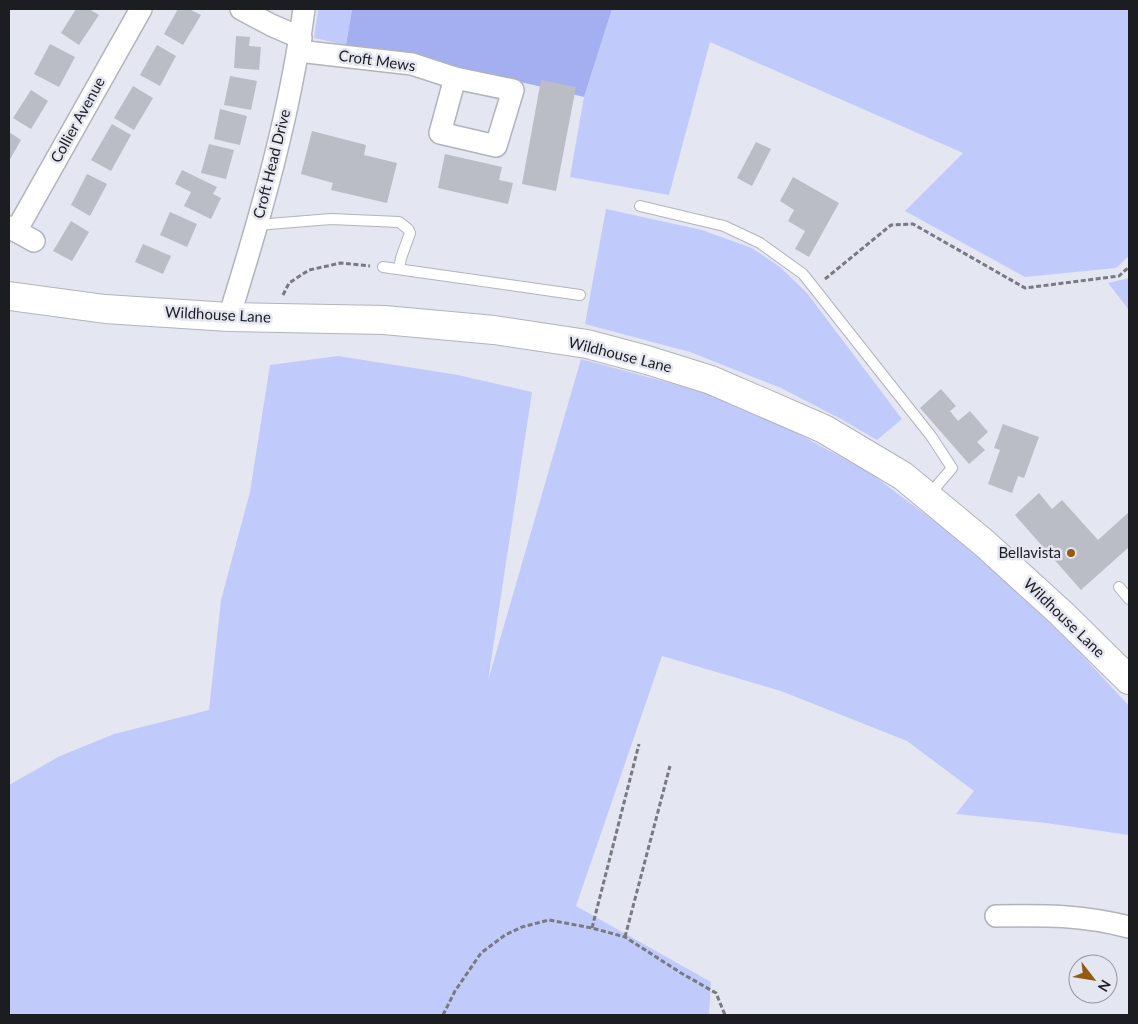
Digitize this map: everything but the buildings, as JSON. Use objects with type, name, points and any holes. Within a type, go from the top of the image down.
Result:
[{"type":"main road","name":"Wildhouse Lane","points":[[9,296],[105,309],[229,317],[384,320],[494,330],[587,344],[711,380],[824,429],[903,476],[929,495],[1061,613],[1129,680]]},
{"type":"street","name":"Collier Avenue","points":[[19,233],[141,9]]},
{"type":"street","points":[[241,9],[271,25],[299,44]]},
{"type":"street","name":"Croft Head Drive","points":[[229,317],[276,160],[304,9]]},
{"type":"street","name":"Croft Mews","points":[[299,44],[412,64],[455,78]]},
{"type":"street","points":[[996,916],[1068,916],[1129,926]]},
{"type":"lane","points":[[640,206],[724,226],[760,243],[803,274],[931,436],[952,468],[929,495]]},
{"type":"lane","points":[[257,225],[331,219],[399,222],[410,233],[399,269]]},
{"type":"lane","points":[[384,267],[580,296]]},
{"type":"lane","points":[[1119,587],[1129,599]]},
{"type":"path","points":[[814,288],[891,225],[913,224],[1025,288],[1119,276],[1129,267]]},
{"type":"path","points":[[271,318],[289,283],[309,270],[341,263],[384,267]]},
{"type":"path","points":[[592,928],[639,744]]},
{"type":"path","points":[[625,937],[670,766]]},
{"type":"path","points":[[443,1015],[455,991],[481,953],[505,935],[522,927],[549,920],[592,928],[625,937],[716,993],[725,1015]]},
{"type":"shaded area","points":[[318,9],[352,9],[346,45],[314,38]]},
{"type":"shaded area","points":[[352,9],[612,9],[584,97],[428,60],[346,45]]},
{"type":"shaded area","points":[[612,9],[1129,9],[1129,256],[1116,268],[1025,277],[905,211],[963,153],[710,42],[669,195],[570,177],[584,97]]},
{"type":"shaded area","points":[[606,209],[702,230],[752,248],[780,267],[807,293],[902,419],[877,440],[781,388],[690,352],[585,324]]},
{"type":"shaded area","points":[[1129,278],[1129,310],[1108,283]]},
{"type":"shaded area","points":[[338,356],[458,375],[532,392],[488,681],[581,359],[703,392],[786,427],[870,473],[945,529],[1004,578],[1082,655],[1129,706],[1129,835],[1046,823],[956,814],[974,791],[907,741],[781,691],[662,656],[576,906],[711,982],[709,1015],[9,1015],[9,785],[60,756],[114,734],[209,710],[221,600],[250,492],[270,365]]},
{"type":"place","name":"Bellavista","points":[[1071,553]]}]
